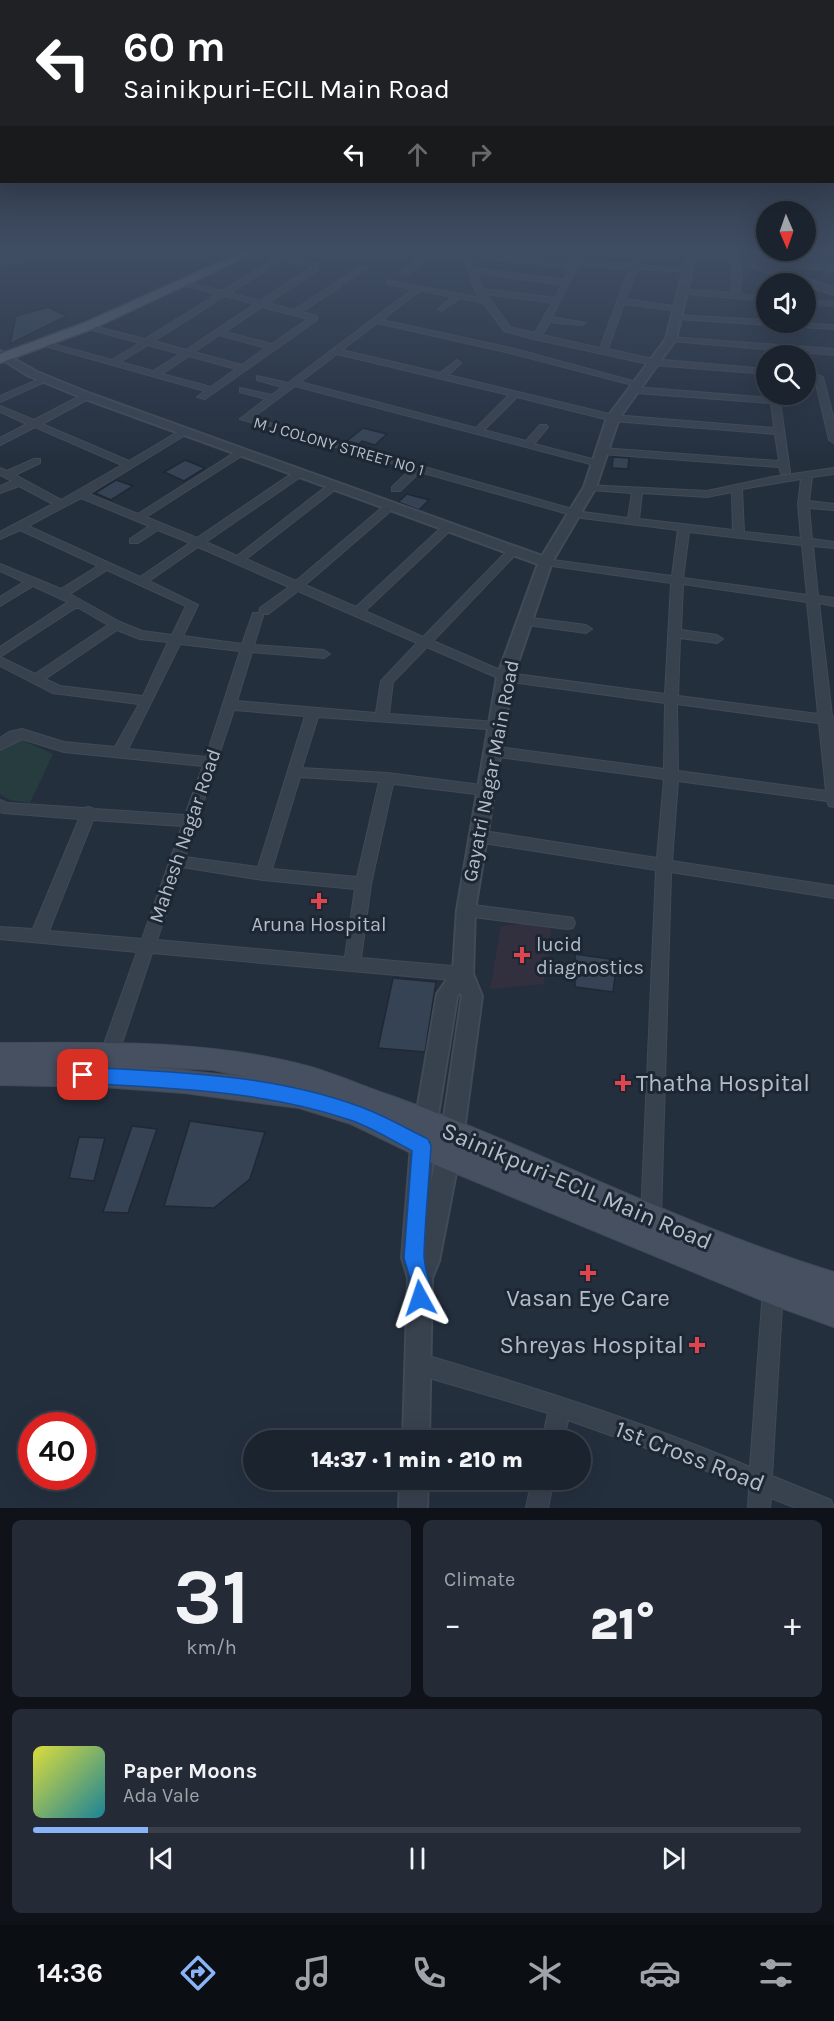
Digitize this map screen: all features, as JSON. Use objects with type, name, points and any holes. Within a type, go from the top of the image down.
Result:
[{"type":"main road","points":[[1,356],[81,322]]},
{"type":"main road","points":[[1,356],[42,344],[96,322]]},
{"type":"main road","name":"Sainikpuri-ECIL Main Road","points":[[0,1054],[167,1055],[213,1059],[279,1071],[311,1079],[424,1134]]},
{"type":"main road","name":"Sainikpuri-ECIL Main Road","points":[[0,1073],[103,1075],[184,1081],[299,1096],[424,1134]]},
{"type":"main road","points":[[424,1134],[773,1290],[834,1312]]},
{"type":"main road","name":"Sainikpuri-ECIL Main Road","points":[[450,1144],[651,1218],[776,1269],[834,1287]]},
{"type":"street","points":[[112,363],[179,322]]},
{"type":"street","points":[[154,375],[232,322]]},
{"type":"street","points":[[202,397],[309,322]]},
{"type":"street","name":"M J COLONY STREET NO 1","points":[[245,419],[375,322]]},
{"type":"street","points":[[387,322],[603,352],[653,362],[756,371]]},
{"type":"street","points":[[501,322],[523,342],[638,387],[756,396]]},
{"type":"street","points":[[523,342],[544,322]]},
{"type":"street","points":[[576,322],[581,323]]},
{"type":"street","points":[[603,352],[613,322]]},
{"type":"street","name":"Gayatri Nagar Main Road","points":[[420,1278],[427,1261],[450,1144],[472,996],[463,974],[466,910],[484,790],[505,677],[545,562],[590,487],[614,418],[671,339],[676,322]]},
{"type":"street","points":[[723,322],[796,338],[834,352]]},
{"type":"street","points":[[88,326],[243,368]]},
{"type":"street","points":[[671,339],[796,338],[834,327]]},
{"type":"street","points":[[217,332],[273,347]]},
{"type":"street","points":[[42,344],[212,390]]},
{"type":"street","points":[[337,351],[614,418],[779,431]]},
{"type":"street","points":[[1,356],[19,368],[87,396],[332,487],[545,562],[834,602]]},
{"type":"street","points":[[441,377],[457,363]]},
{"type":"street","points":[[816,376],[823,377],[834,440]]},
{"type":"street","points":[[260,378],[292,384],[528,445],[599,457],[782,464]]},
{"type":"street","points":[[0,399],[45,380]]},
{"type":"street","points":[[243,390],[274,398]]},
{"type":"street","points":[[477,432],[514,394]]},
{"type":"street","points":[[0,442],[87,396]]},
{"type":"street","points":[[776,405],[782,464],[787,478]]},
{"type":"street","points":[[0,409],[32,425],[129,464]]},
{"type":"street","points":[[235,425],[245,419]]},
{"type":"street","name":"M J COLONY STREET NO 1","points":[[245,419],[573,513],[834,545]]},
{"type":"street","points":[[528,445],[543,427]]},
{"type":"street","points":[[0,536],[62,505],[184,432]]},
{"type":"street","points":[[138,518],[240,453]]},
{"type":"street","points":[[4,473],[37,461]]},
{"type":"street","points":[[396,489],[418,468]]},
{"type":"street","points":[[590,487],[697,495],[834,471]]},
{"type":"street","points":[[4,473],[62,505]]},
{"type":"street","points":[[141,581],[298,474]]},
{"type":"street","points":[[807,475],[803,504],[830,721],[834,802]]},
{"type":"street","points":[[0,490],[19,482]]},
{"type":"street","points":[[238,560],[332,487]]},
{"type":"street","points":[[737,489],[739,534]]},
{"type":"street","points":[[633,522],[637,490]]},
{"type":"street","points":[[81,494],[505,677],[830,721]]},
{"type":"street","points":[[803,504],[834,507]]},
{"type":"street","name":"Mahesh Nagar Road","points":[[109,1055],[231,705],[247,648],[260,614],[296,587],[389,507]]},
{"type":"street","points":[[20,526],[104,567],[189,603],[192,608],[119,753]]},
{"type":"street","points":[[134,540],[156,526]]},
{"type":"street","points":[[357,613],[448,527]]},
{"type":"street","points":[[651,1218],[664,864],[671,776],[671,700],[677,581],[684,528]]},
{"type":"street","points":[[382,716],[387,681],[514,550]]},
{"type":"street","points":[[0,567],[62,594],[116,625],[140,635],[247,648],[324,654]]},
{"type":"street","points":[[62,594],[104,567]]},
{"type":"street","points":[[0,602],[33,581]]},
{"type":"street","points":[[0,653],[77,602]]},
{"type":"street","points":[[524,621],[586,629]]},
{"type":"street","points":[[35,680],[116,625]]},
{"type":"street","points":[[675,633],[717,639]]},
{"type":"street","points":[[0,661],[57,690],[147,701]]},
{"type":"street","points":[[231,705],[496,727]]},
{"type":"street","points":[[263,874],[313,711]]},
{"type":"street","points":[[0,745],[14,735],[22,734],[64,747],[211,762]]},
{"type":"street","points":[[491,751],[834,797]]},
{"type":"street","points":[[295,772],[387,778],[484,790]]},
{"type":"street","points":[[352,963],[363,884],[387,778]]},
{"type":"street","points":[[2,810],[89,812],[191,821]]},
{"type":"street","points":[[39,935],[89,812]]},
{"type":"street","points":[[477,836],[834,892]]},
{"type":"street","points":[[177,861],[263,874],[363,884]]},
{"type":"street","points":[[466,910],[567,923]]},
{"type":"street","points":[[0,933],[147,944],[463,974]]},
{"type":"street","points":[[416,1430],[420,1278],[414,1258],[424,1134],[447,994],[463,974]]},
{"type":"street","points":[[759,1508],[773,1290]]},
{"type":"street","name":"1st Cross Road","points":[[419,1364],[560,1406],[686,1451],[823,1508]]},
{"type":"street","points":[[554,1430],[560,1406]]},
{"type":"street","points":[[413,1508],[414,1490]]},
{"type":"street","points":[[537,1508],[541,1490]]},
{"type":"shaded area","name":"lucid diagnostics","points":[[552,921],[544,984],[490,989],[501,926]]},
{"type":"green space","points":[[17,738],[53,754],[30,803],[10,800],[0,794],[0,750]]},
{"type":"building","points":[[15,322],[54,322],[10,344]]},
{"type":"building","points":[[363,428],[387,434],[375,445],[362,441],[359,444],[347,441]]},
{"type":"building","points":[[613,457],[629,458],[628,469],[612,468]]},
{"type":"building","points":[[185,460],[205,468],[184,481],[164,472]]},
{"type":"building","points":[[116,480],[133,486],[111,500],[95,493]]},
{"type":"building","points":[[407,494],[429,500],[419,510],[398,502]]},
{"type":"building","points":[[575,954],[617,960],[613,992],[575,987]]},
{"type":"building","points":[[393,978],[436,982],[425,1052],[378,1048]]},
{"type":"building","points":[[190,1121],[265,1132],[250,1179],[214,1208],[164,1206]]},
{"type":"building","points":[[132,1126],[157,1129],[128,1213],[103,1212]]},
{"type":"building","points":[[79,1137],[105,1138],[94,1181],[69,1178]]},
{"type":"place","name":"Aruna Hospital","points":[[319,901]]},
{"type":"place","name":"lucid diagnostics","points":[[522,955]]},
{"type":"place","name":"Thatha Hospital","points":[[623,1083]]},
{"type":"place","name":"Vasan Eye Care","points":[[588,1273]]},
{"type":"place","name":"Shreyas Hospital","points":[[697,1345]]},
{"type":"route","points":[[83,1075],[184,1081],[299,1096],[356,1113],[422,1146],[414,1258],[420,1278],[420,1298]]}]
